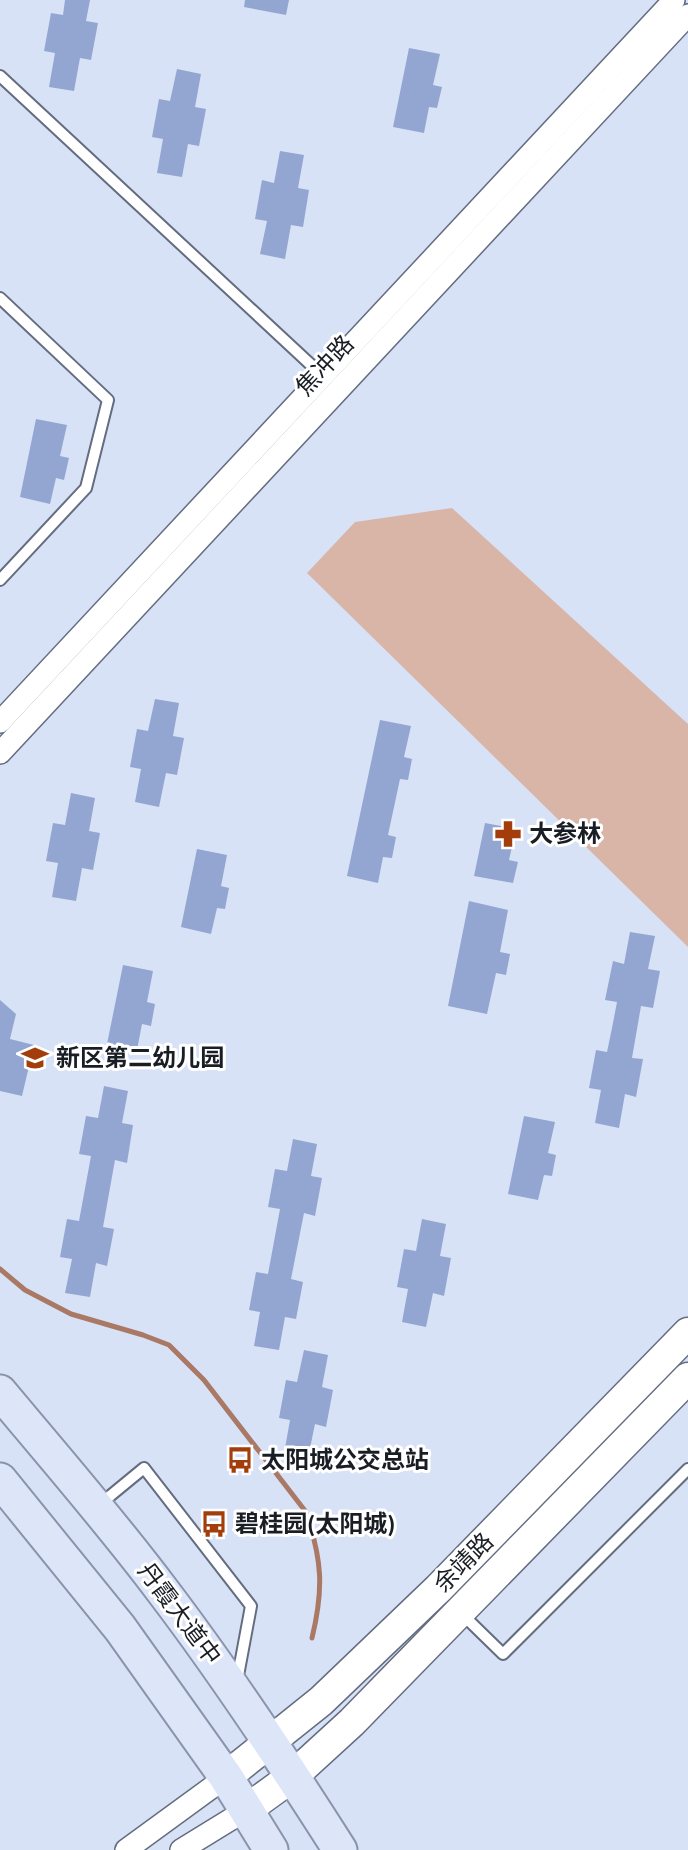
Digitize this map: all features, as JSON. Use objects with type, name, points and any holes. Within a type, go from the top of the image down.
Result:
[{"type":"main road","name":"余靖路","points":[[226,1777],[321,1701],[439,1590],[688,1333]]},
{"type":"main road","name":"余靖路","points":[[246,1810],[293,1776],[352,1722],[688,1378]]},
{"type":"main road","name":"丹霞大道中","points":[[0,1392],[97,1507],[163,1592],[236,1691],[340,1850]]},
{"type":"main road","points":[[0,1480],[120,1628],[226,1777],[271,1850]]},
{"type":"street","name":"焦冲路","points":[[0,722],[674,0]]},
{"type":"street","name":"焦冲路","points":[[0,752],[688,15]]},
{"type":"street","points":[[126,1850],[226,1777]]},
{"type":"street","points":[[181,1850],[246,1810]]},
{"type":"lane","points":[[0,76],[323,376]]},
{"type":"lane","points":[[0,298],[108,400],[86,488],[0,580]]},
{"type":"lane","points":[[97,1507],[144,1468],[251,1606],[236,1691]]},
{"type":"lane","points":[[460,1612],[503,1654],[688,1469]]},
{"type":"shaded area","points":[[452,508],[688,724],[688,947],[307,573],[355,522]]},
{"type":"building","points":[[65,0],[90,0],[86,21],[98,23],[91,60],[80,58],[74,91],[49,87],[55,53],[44,51],[51,13],[63,15]]},
{"type":"building","points":[[245,0],[289,0],[286,15],[244,7]]},
{"type":"building","points":[[409,48],[440,54],[433,85],[442,87],[437,108],[429,107],[424,133],[393,127]]},
{"type":"building","points":[[177,69],[201,74],[195,107],[206,109],[199,146],[188,144],[182,177],[157,173],[163,139],[152,137],[159,99],[170,101]]},
{"type":"building","points":[[280,151],[304,155],[298,188],[309,190],[303,227],[291,225],[285,259],[260,254],[267,221],[255,219],[262,180],[274,183]]},
{"type":"building","points":[[36,419],[67,425],[60,456],[69,458],[64,480],[56,478],[50,504],[20,497]]},
{"type":"building","points":[[155,699],[179,703],[173,736],[184,738],[177,775],[166,773],[159,807],[135,802],[141,769],[130,767],[137,729],[148,731]]},
{"type":"building","points":[[380,720],[411,726],[404,757],[412,759],[408,780],[400,779],[388,835],[396,837],[392,858],[383,857],[378,883],[347,876]]},
{"type":"building","points":[[71,793],[95,798],[89,831],[100,833],[93,870],[82,868],[76,901],[52,897],[58,863],[46,861],[53,823],[65,825]]},
{"type":"building","points":[[485,823],[516,829],[509,860],[518,862],[513,883],[474,876]]},
{"type":"building","points":[[197,849],[227,855],[221,886],[229,888],[225,909],[217,908],[211,934],[181,927]]},
{"type":"building","points":[[469,901],[508,910],[500,952],[510,954],[506,975],[496,973],[487,1014],[448,1006]]},
{"type":"building","points":[[630,932],[655,936],[648,969],[660,971],[653,1008],[641,1006],[632,1058],[643,1059],[636,1097],[625,1094],[619,1128],[595,1123],[601,1090],[589,1088],[596,1050],[607,1052],[617,1002],[605,1000],[613,961],[624,964]]},
{"type":"building","points":[[123,965],[153,971],[147,1002],[155,1004],[151,1026],[142,1024],[137,1050],[107,1044]]},
{"type":"building","points":[[0,1000],[16,1014],[10,1039],[34,1045],[22,1096],[0,1091]]},
{"type":"building","points":[[104,1086],[128,1091],[122,1123],[133,1125],[127,1163],[115,1160],[103,1227],[114,1229],[107,1266],[96,1263],[90,1297],[65,1293],[72,1259],[60,1257],[67,1219],[79,1221],[91,1156],[79,1154],[86,1116],[98,1118]]},
{"type":"building","points":[[524,1116],[555,1122],[548,1153],[556,1155],[552,1176],[544,1175],[538,1200],[508,1194]]},
{"type":"building","points":[[293,1139],[317,1144],[311,1176],[322,1178],[315,1216],[304,1213],[291,1279],[303,1282],[296,1319],[285,1317],[279,1350],[254,1346],[260,1312],[249,1310],[256,1272],[268,1274],[280,1209],[268,1207],[275,1169],[287,1171]]},
{"type":"building","points":[[422,1219],[446,1224],[440,1256],[451,1258],[444,1296],[433,1293],[426,1327],[402,1322],[408,1289],[397,1287],[404,1249],[416,1251]]},
{"type":"building","points":[[304,1350],[328,1355],[322,1387],[333,1390],[326,1427],[315,1424],[308,1458],[284,1454],[290,1420],[279,1418],[286,1380],[297,1382]]},
{"type":"waterway","points":[[0,1269],[25,1290],[71,1314],[169,1345],[204,1380],[306,1512],[320,1574],[312,1638]]},
{"type":"place","name":"大参林","points":[[508,834]]},
{"type":"place","name":"新区第二幼儿园","points":[[35,1058]]},
{"type":"place","name":"太阳城公交总站","points":[[240,1460]]},
{"type":"place","name":"碧桂园(太阳城)","points":[[214,1524]]}]
